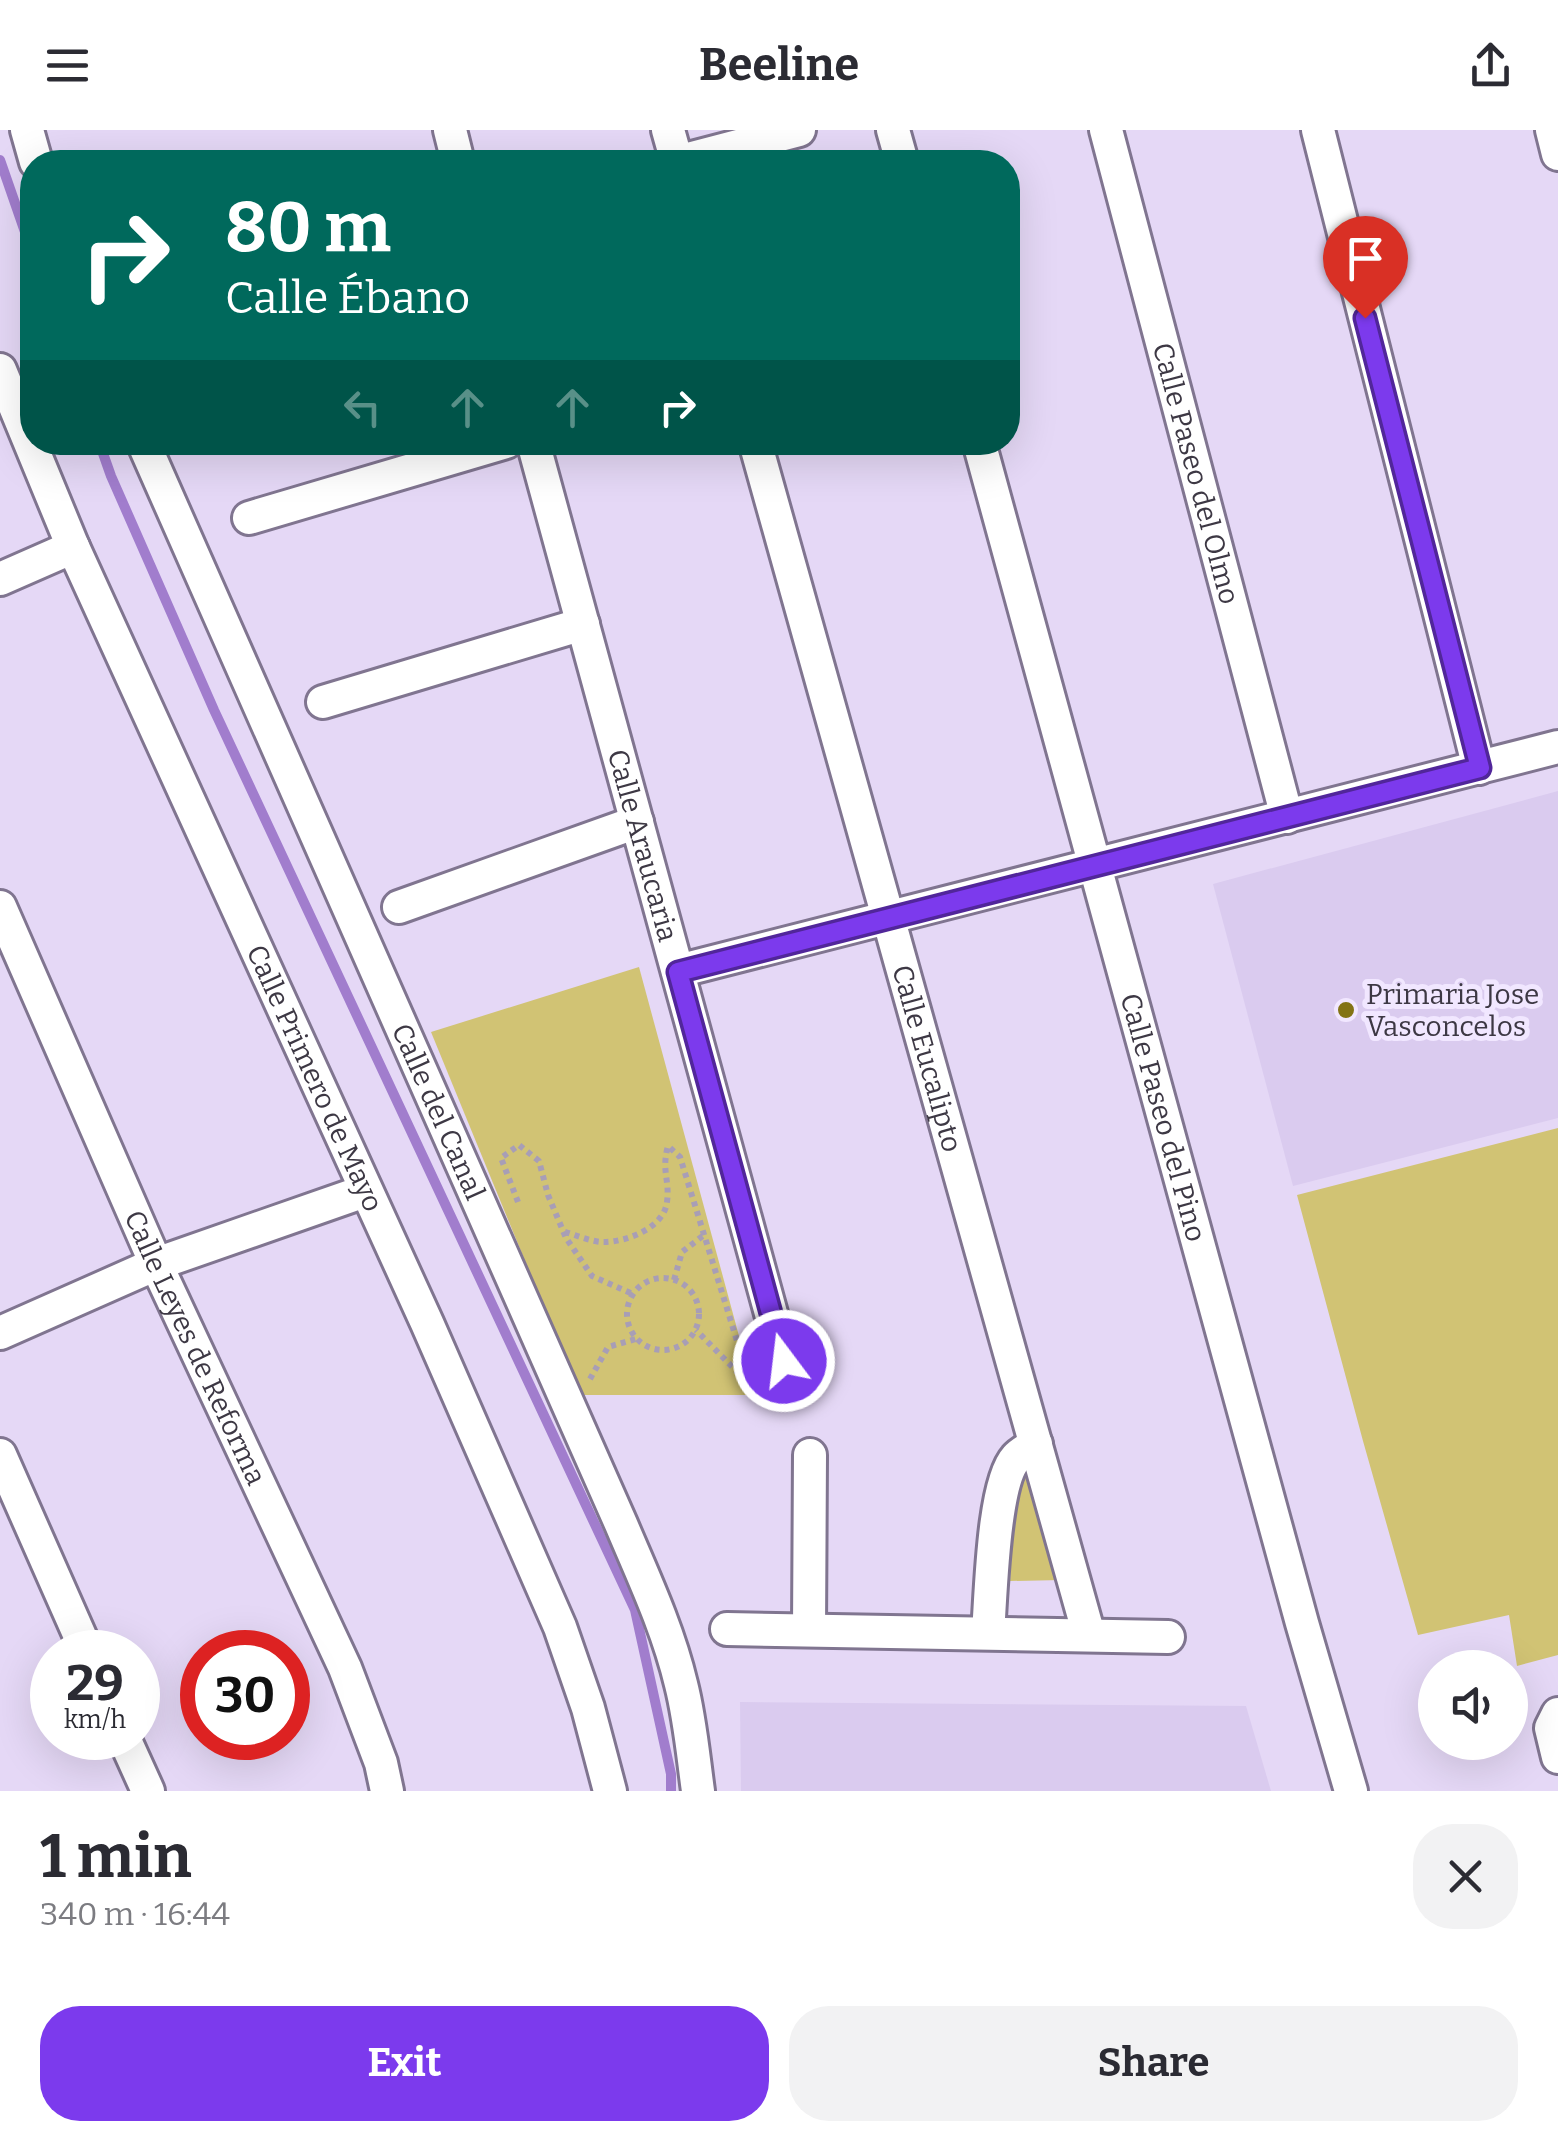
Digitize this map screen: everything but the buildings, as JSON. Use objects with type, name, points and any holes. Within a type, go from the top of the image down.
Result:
[{"type":"street","points":[[722,150],[798,130]]},
{"type":"street","name":"Calle Paseo del Olmo","points":[[1106,130],[1287,817]]},
{"type":"street","points":[[1318,130],[1480,768]]},
{"type":"street","points":[[1552,130],[1558,154]]},
{"type":"street","name":"Calle Primero de Mayo","points":[[0,370],[20,419]]},
{"type":"street","name":"Calle Primero de Mayo","points":[[35,455],[72,547],[428,1323],[560,1628],[588,1708],[610,1791]]},
{"type":"street","name":"Calle del Canal","points":[[149,455],[661,1619],[681,1683],[698,1791]]},
{"type":"street","points":[[248,518],[462,455]]},
{"type":"street","name":"Calle Araucaria","points":[[537,455],[784,1361]]},
{"type":"street","name":"Calle Eucalipto","points":[[759,455],[1090,1635]]},
{"type":"street","name":"Calle Paseo del Pino","points":[[983,455],[1351,1791]]},
{"type":"street","points":[[0,580],[72,547]]},
{"type":"street","points":[[323,702],[583,624]]},
{"type":"street","points":[[678,972],[1558,748]]},
{"type":"street","points":[[399,908],[637,822]]},
{"type":"street","name":"Calle Leyes de Reforma","points":[[0,907],[156,1264],[344,1668],[382,1764],[387,1791]]},
{"type":"street","points":[[0,1333],[156,1264],[366,1191]]},
{"type":"street","points":[[988,1633],[1003,1481],[1016,1458],[1036,1444]]},
{"type":"street","points":[[0,1455],[77,1630]]},
{"type":"street","points":[[809,1630],[810,1455]]},
{"type":"street","points":[[727,1629],[1168,1636]]},
{"type":"street","points":[[1556,1717],[1551,1728],[1558,1757]]},
{"type":"street","points":[[134,1760],[148,1791]]},
{"type":"path","points":[[521,1210],[500,1158],[519,1145],[539,1162],[548,1196],[564,1231],[592,1276],[633,1294]]},
{"type":"path","points":[[564,1231],[602,1242],[638,1235],[660,1217],[667,1204],[663,1163],[668,1146],[680,1157],[751,1386],[696,1330]]},
{"type":"path","points":[[674,1280],[682,1252],[704,1235]]},
{"type":"path","points":[[649,1280],[674,1280],[694,1296],[698,1308],[696,1330],[678,1348],[653,1350],[636,1339],[629,1328],[627,1305],[649,1280]]},
{"type":"path","points":[[582,1365],[588,1383],[608,1347],[636,1339]]},
{"type":"shaded area","name":"Primaria Jose Vasconcelos","points":[[1558,791],[1558,1118],[1293,1186],[1213,884]]},
{"type":"shaded area","points":[[639,967],[755,1395],[580,1395],[431,1032]]},
{"type":"shaded area","points":[[1558,1128],[1558,1655],[1528,1663],[1528,1650],[1514,1650],[1509,1615],[1418,1635],[1297,1195]]},
{"type":"shaded area","points":[[1029,1471],[1062,1580],[1010,1581],[1016,1479]]},
{"type":"shaded area","points":[[740,1702],[1246,1706],[1271,1791],[741,1791]]},
{"type":"waterway","points":[[0,160],[20,218]]},
{"type":"waterway","points":[[104,455],[214,710],[635,1610],[671,1774],[671,1791]]},
{"type":"place","name":"Primaria Jose Vasconcelos","points":[[1346,1010]]},
{"type":"route","points":[[784,1361],[678,972],[1480,768],[1365,318]]}]
